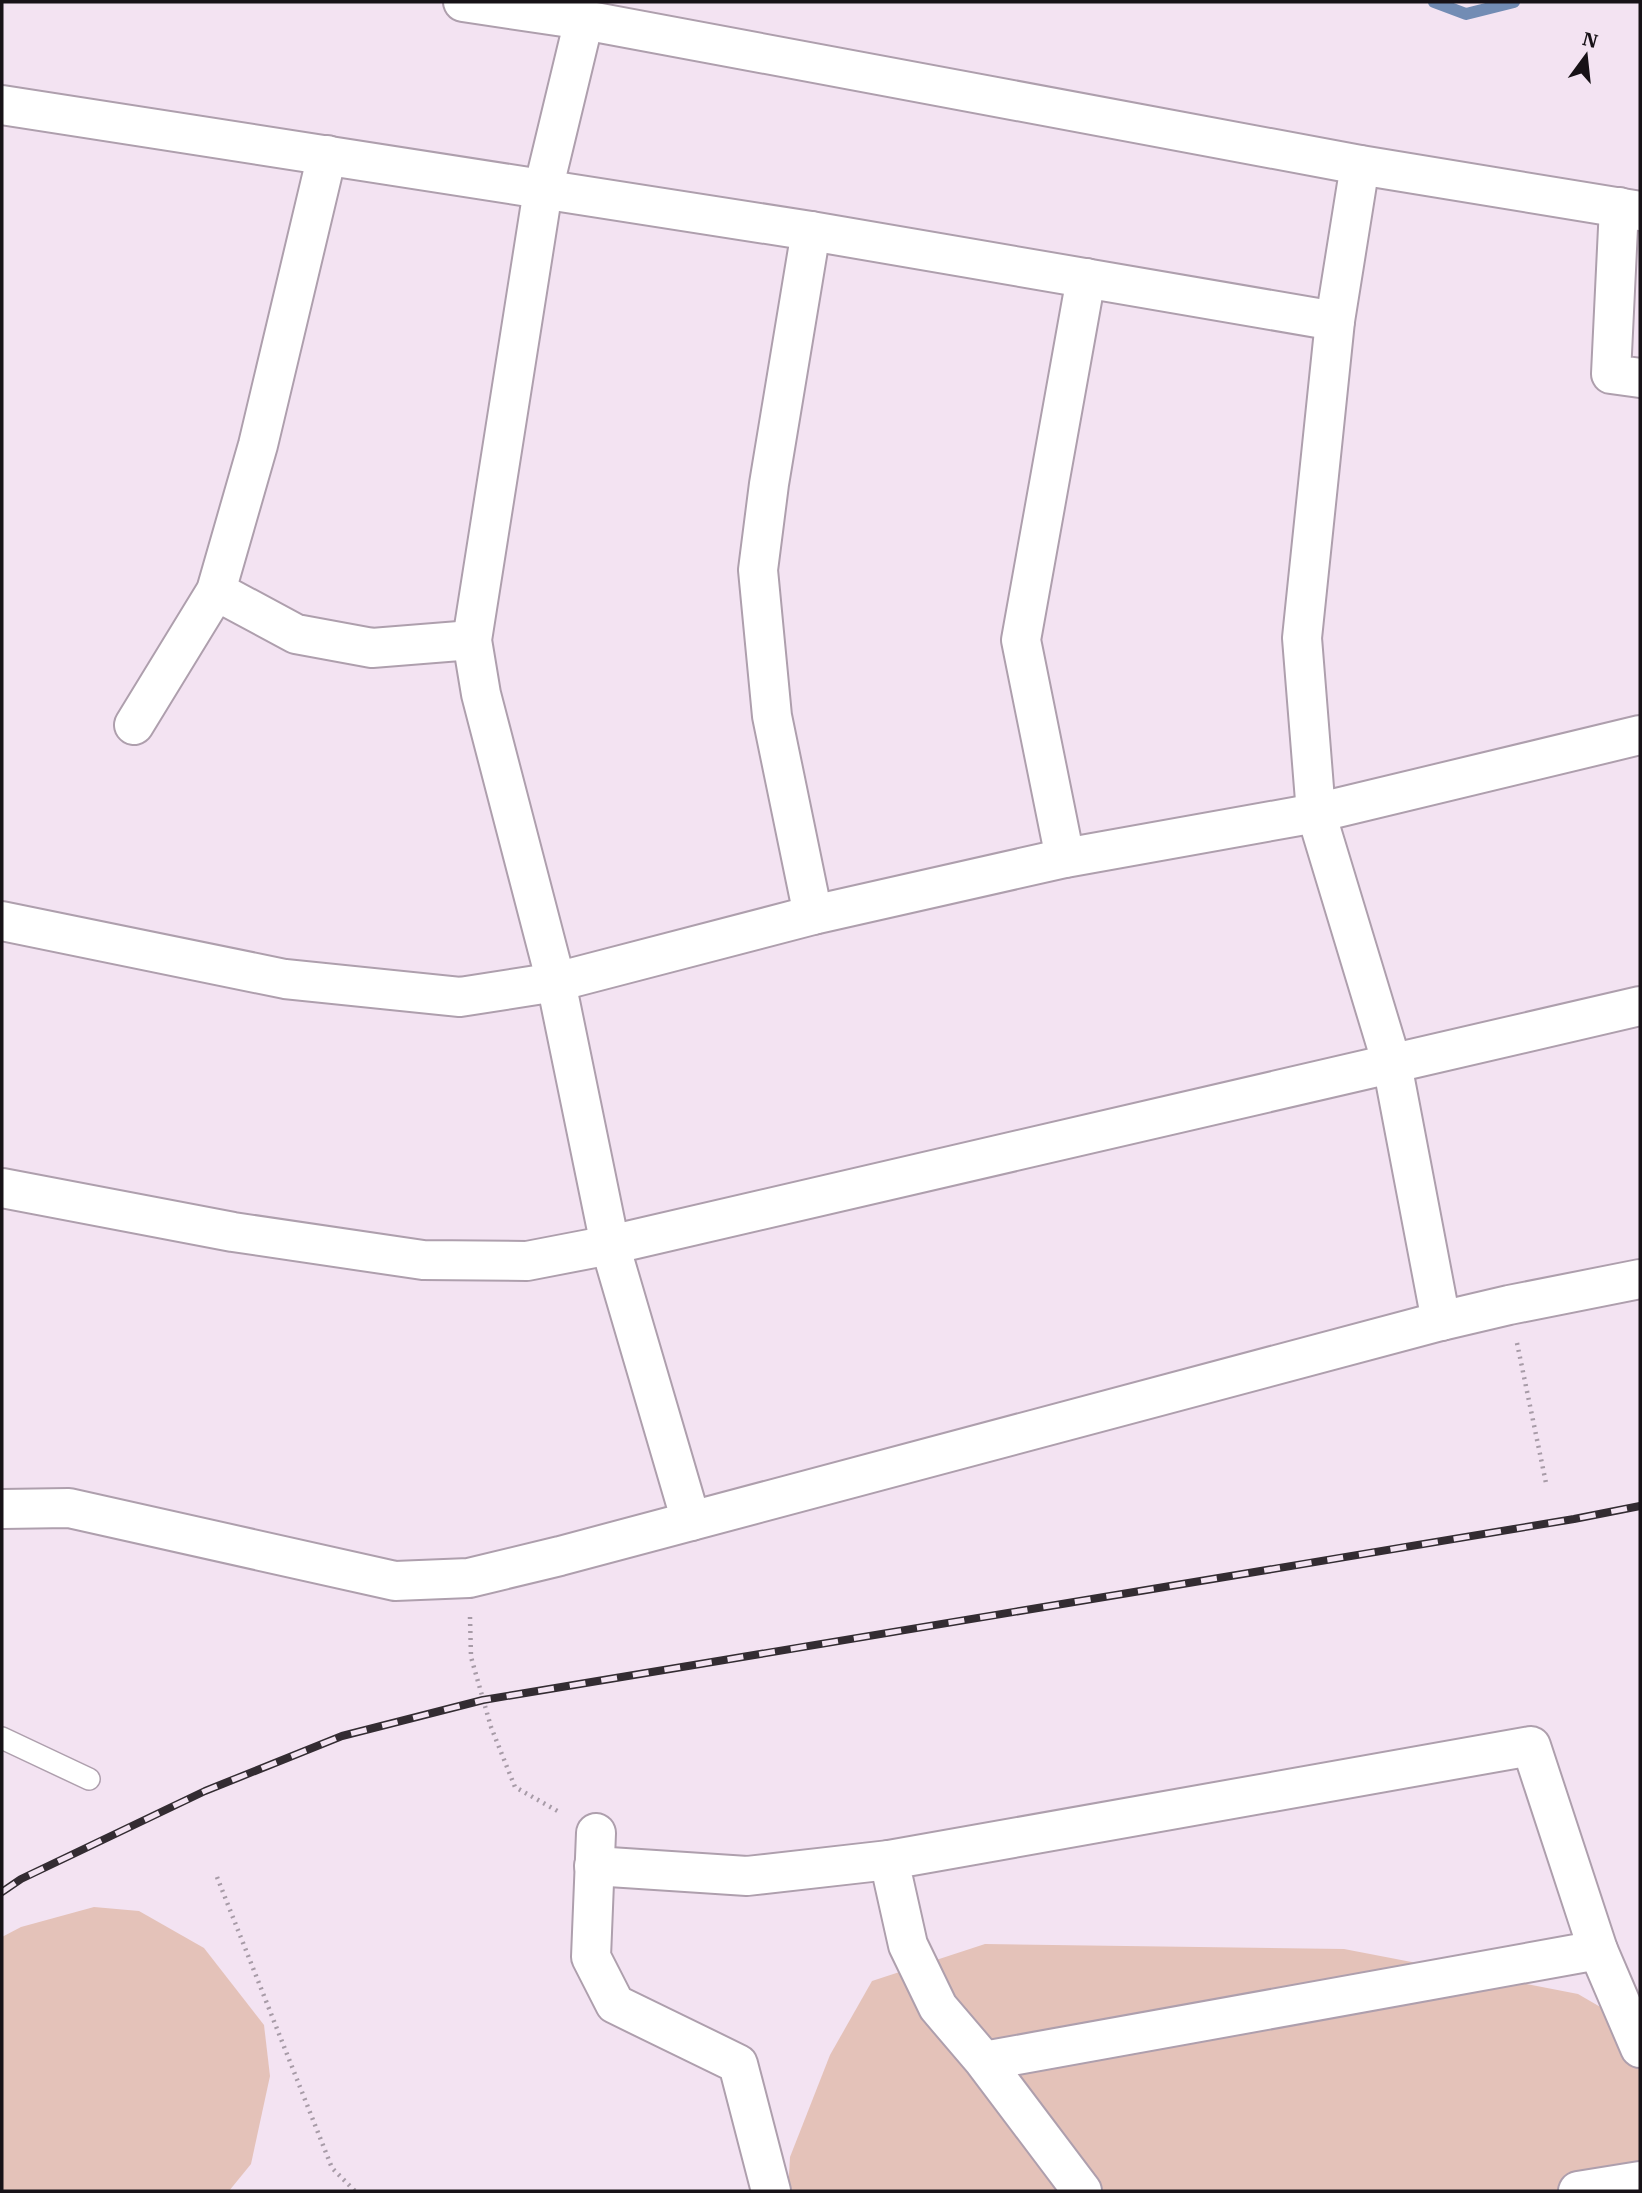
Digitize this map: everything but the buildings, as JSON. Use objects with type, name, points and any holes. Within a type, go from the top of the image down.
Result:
[{"type":"street","points":[[463,2],[584,20],[1360,165],[1630,209],[1611,374],[1640,378]]},
{"type":"street","points":[[584,20],[543,190],[472,640],[481,694],[556,982],[610,1245],[691,1521]]},
{"type":"street","points":[[2,105],[811,231],[1335,321]]},
{"type":"street","points":[[134,725],[215,591],[258,445],[327,155]]},
{"type":"street","points":[[1360,165],[1335,321],[1302,638],[1316,813],[1392,1064],[1441,1321]]},
{"type":"street","points":[[811,231],[769,484],[758,570],[772,716],[813,915]]},
{"type":"street","points":[[1065,858],[1021,640],[1086,278]]},
{"type":"street","points":[[215,591],[296,634],[372,648],[472,640]]},
{"type":"street","points":[[2,921],[285,979],[460,997],[556,982],[813,915],[1065,858],[1316,813],[1640,735]]},
{"type":"street","points":[[2,1188],[233,1232],[423,1261],[527,1261],[610,1245],[1640,1006]]},
{"type":"street","points":[[2,1510],[69,1508],[395,1581],[469,1578],[1441,1321],[1640,1279]]},
{"type":"street","points":[[771,2191],[737,2064],[615,2004],[591,1957],[595,1850],[747,1876],[889,1860],[1531,1746],[1598,1950],[1640,2048]]},
{"type":"street","points":[[889,1860],[908,1945],[938,2007],[984,2061],[1082,2191]]},
{"type":"street","points":[[984,2061],[1598,1950]]},
{"type":"street","points":[[1578,2191],[1640,2181]]},
{"type":"lane","points":[[2,1738],[89,1779]]},
{"type":"path","points":[[1508,1305],[1546,1483]]},
{"type":"path","points":[[469,1578],[471,1657],[491,1727],[515,1787],[595,1850]]},
{"type":"path","points":[[217,1877],[332,2168],[355,2191]]},
{"type":"shaded area","points":[[94,1907],[139,1911],[204,1948],[264,2025],[270,2076],[251,2164],[229,2191],[2,2191],[2,1937],[21,1927]]},
{"type":"shaded area","points":[[985,1944],[1344,1949],[1578,1994],[1640,2030],[1640,2191],[788,2191],[790,2157],[830,2055],[872,1981]]},
{"type":"waterway","points":[[1434,2],[1466,14],[1514,2]]},
{"type":"railway","points":[[2,1892],[21,1879],[205,1791],[342,1736],[483,1700],[1640,1506]]}]
